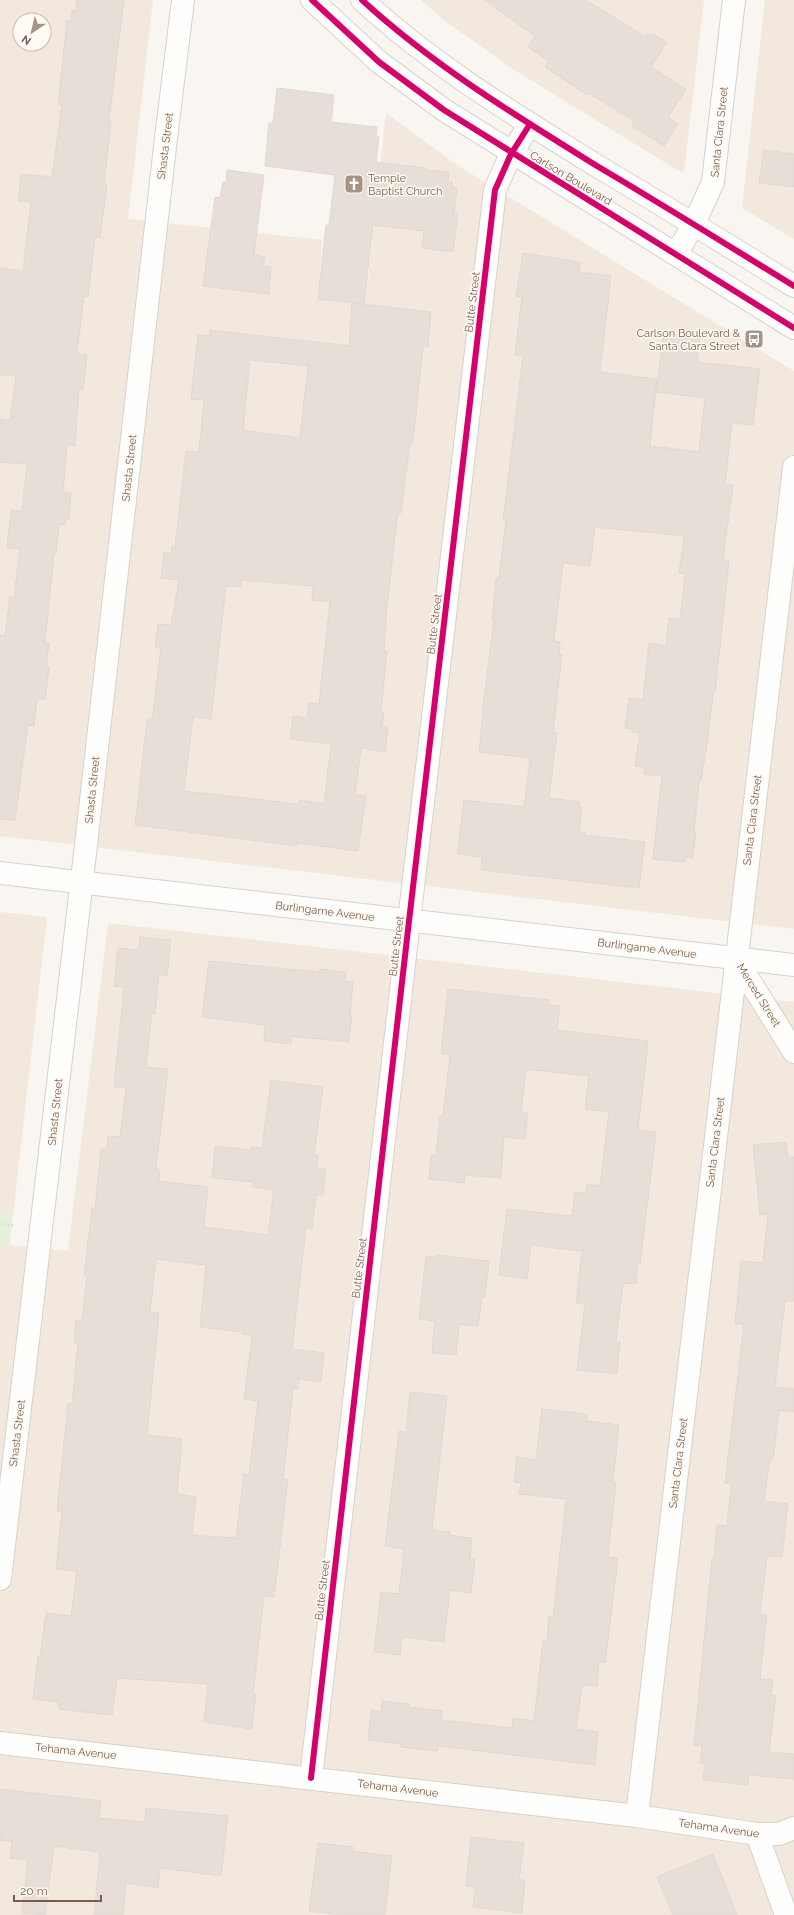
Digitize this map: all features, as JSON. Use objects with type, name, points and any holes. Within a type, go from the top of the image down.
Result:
[{"type":"street","name":"Shasta Street","points":[[0,1579],[183,0]]},
{"type":"street","name":"Carlson Boulevard","points":[[312,0],[379,62],[444,110],[511,154],[676,254],[794,328]]},
{"type":"street","points":[[362,0],[406,39],[466,83],[794,286]]},
{"type":"street","name":"Santa Clara Street","points":[[676,254],[694,224],[714,182],[734,0]]},
{"type":"street","name":"Butte Street","points":[[311,1778],[408,921],[495,190],[511,154],[530,124]]},
{"type":"street","name":"Santa Clara Street","points":[[637,1816],[794,467]]},
{"type":"street","name":"Burlingame Avenue","points":[[0,873],[794,965]]},
{"type":"street","name":"Merced Street","points":[[736,959],[794,1052]]},
{"type":"street","name":"Tehama Avenue","points":[[0,1743],[637,1816],[757,1834],[779,1834],[794,1828]]},
{"type":"street","points":[[757,1834],[786,1915]]},
{"type":"shaded area","points":[[0,0],[153,0],[128,219],[322,240],[320,274],[368,279],[386,113],[460,167],[794,371],[794,929],[0,836]]},
{"type":"shaded area","points":[[421,0],[704,0],[684,172],[679,171],[516,71],[442,19]]},
{"type":"shaded area","points":[[765,0],[794,0],[794,239],[742,208]]},
{"type":"shaded area","points":[[0,912],[47,917],[13,1215],[0,1214]]},
{"type":"shaded area","points":[[108,923],[794,1002],[794,1915],[0,1915],[0,1244],[68,1251]]},
{"type":"green space","points":[[0,1214],[13,1215],[10,1245],[0,1244]]},
{"type":"building","points":[[77,0],[124,0],[109,122],[111,122],[104,183],[107,184],[100,238],[95,237],[88,297],[84,296],[77,354],[87,355],[83,389],[79,389],[75,446],[67,445],[63,492],[71,493],[69,519],[66,518],[65,525],[59,524],[56,553],[54,553],[45,643],[49,643],[46,666],[49,667],[45,700],[37,699],[34,726],[28,725],[15,820],[0,819],[0,635],[5,636],[10,597],[14,598],[20,549],[7,548],[11,510],[22,511],[27,464],[0,462],[0,419],[10,420],[16,376],[0,375],[0,268],[23,271],[31,202],[18,201],[21,174],[52,177],[62,105],[58,104],[67,20],[71,21],[72,10],[76,11]]},
{"type":"building","points":[[484,0],[586,0],[644,36],[652,34],[667,42],[651,67],[686,89],[668,117],[678,124],[664,146],[632,126],[634,121],[588,93],[587,95],[545,67],[549,61],[528,47],[535,36]]},
{"type":"building","points":[[277,88],[334,95],[331,122],[377,127],[376,137],[379,137],[376,162],[449,172],[448,181],[452,182],[452,188],[457,188],[454,213],[458,213],[453,252],[422,248],[424,231],[373,225],[364,304],[318,299],[326,225],[329,225],[335,175],[265,166],[269,123],[273,123]]},
{"type":"building","points":[[764,150],[794,154],[794,187],[759,183]]},
{"type":"building","points":[[227,170],[264,175],[254,255],[265,257],[263,266],[271,267],[269,294],[203,286],[215,197],[220,198],[223,182],[226,183]]},
{"type":"building","points":[[523,253],[580,262],[579,272],[611,276],[600,372],[657,379],[650,446],[699,452],[705,398],[656,392],[664,333],[700,337],[697,362],[760,369],[753,425],[732,423],[725,484],[733,485],[723,560],[729,561],[715,693],[713,693],[701,781],[699,781],[693,858],[686,857],[685,862],[653,859],[662,776],[644,774],[645,767],[635,766],[640,733],[632,732],[632,729],[625,728],[629,698],[643,700],[649,643],[666,646],[669,618],[680,619],[685,574],[679,573],[684,536],[595,527],[590,566],[563,563],[554,641],[560,642],[559,654],[562,654],[553,733],[557,733],[549,798],[580,802],[579,807],[582,808],[579,832],[585,833],[584,835],[645,842],[639,888],[481,870],[482,857],[457,854],[464,800],[524,807],[530,758],[479,752],[482,714],[494,620],[492,620],[496,579],[499,577],[506,521],[503,520],[523,356],[515,355],[522,297],[516,296]]},
{"type":"building","points":[[352,303],[431,312],[428,347],[423,346],[413,443],[410,443],[401,513],[398,512],[387,605],[384,650],[387,651],[381,712],[384,713],[382,726],[388,727],[385,752],[361,748],[355,795],[366,796],[358,851],[297,843],[297,846],[135,825],[147,720],[152,720],[161,647],[155,647],[158,624],[171,625],[179,580],[161,578],[164,552],[171,553],[172,547],[175,547],[186,451],[199,452],[204,400],[191,399],[198,335],[209,336],[210,330],[349,346]],"holes":[[[250,360],[308,366],[300,438],[243,430]],[[241,580],[313,586],[312,600],[330,602],[319,704],[309,703],[307,718],[293,716],[290,739],[331,744],[324,804],[300,800],[299,804],[184,791],[193,717],[211,719],[226,586],[241,587]]]},
{"type":"building","points":[[140,937],[171,940],[167,976],[159,975],[155,1014],[152,1013],[146,1067],[168,1069],[156,1169],[160,1170],[159,1181],[208,1187],[204,1227],[268,1235],[274,1190],[252,1187],[253,1182],[212,1178],[215,1146],[251,1150],[251,1147],[262,1148],[271,1080],[323,1087],[314,1154],[318,1155],[317,1168],[326,1169],[323,1195],[316,1195],[312,1228],[306,1228],[292,1349],[324,1353],[321,1382],[299,1379],[298,1389],[293,1389],[283,1479],[288,1480],[274,1597],[264,1596],[253,1694],[256,1694],[252,1729],[204,1722],[208,1684],[117,1678],[112,1715],[59,1709],[59,1702],[33,1699],[38,1656],[40,1657],[46,1613],[71,1616],[77,1571],[56,1569],[62,1511],[57,1511],[68,1404],[72,1404],[78,1343],[74,1343],[76,1320],[82,1320],[87,1276],[84,1276],[92,1208],[95,1208],[101,1149],[107,1150],[108,1136],[120,1137],[126,1088],[114,1087],[124,987],[114,986],[118,948],[139,950]],"holes":[[[156,1259],[206,1265],[200,1327],[242,1332],[242,1334],[252,1335],[244,1399],[258,1401],[249,1475],[244,1474],[236,1538],[192,1535],[196,1497],[177,1494],[182,1439],[147,1435],[159,1313],[150,1312]]]},
{"type":"building","points":[[209,961],[319,972],[320,969],[346,972],[345,981],[353,982],[349,1042],[291,1036],[291,1044],[264,1041],[265,1025],[202,1017]]},
{"type":"building","points":[[448,989],[549,1000],[548,1005],[560,1006],[557,1030],[648,1041],[638,1130],[656,1132],[640,1264],[638,1263],[636,1284],[623,1283],[616,1341],[620,1342],[617,1374],[577,1370],[585,1304],[576,1303],[582,1251],[531,1245],[527,1279],[499,1275],[507,1209],[572,1216],[575,1192],[586,1193],[587,1184],[600,1186],[609,1112],[585,1109],[589,1076],[526,1069],[521,1112],[528,1113],[525,1139],[504,1137],[501,1178],[465,1175],[464,1183],[429,1179],[431,1155],[436,1155],[440,1116],[443,1116],[450,1055],[441,1054]]},
{"type":"building","points":[[786,1142],[788,1158],[794,1157],[794,1301],[785,1301],[775,1387],[794,1389],[794,1412],[779,1410],[773,1459],[770,1459],[764,1501],[788,1504],[782,1557],[767,1556],[760,1614],[767,1615],[760,1679],[773,1680],[771,1695],[776,1696],[769,1752],[794,1754],[794,1779],[749,1775],[748,1785],[703,1780],[705,1764],[700,1763],[702,1746],[694,1745],[712,1558],[714,1558],[717,1525],[727,1526],[731,1484],[725,1483],[744,1324],[735,1324],[741,1261],[763,1263],[768,1214],[760,1215],[753,1145]]},
{"type":"building","points":[[437,1255],[489,1261],[485,1298],[482,1297],[478,1326],[459,1324],[456,1355],[432,1353],[435,1321],[419,1319],[426,1256],[437,1257]]},
{"type":"building","points":[[410,1392],[447,1396],[432,1530],[450,1532],[449,1535],[472,1538],[470,1558],[475,1559],[471,1593],[450,1590],[444,1642],[402,1637],[400,1655],[374,1652],[381,1592],[399,1594],[404,1549],[385,1546],[399,1431],[406,1432]]},
{"type":"building","points":[[542,1409],[587,1414],[586,1421],[619,1425],[613,1482],[616,1483],[608,1557],[618,1558],[605,1663],[599,1662],[597,1686],[582,1685],[576,1729],[598,1732],[595,1765],[438,1746],[438,1751],[401,1747],[401,1744],[368,1740],[371,1710],[381,1712],[382,1701],[410,1704],[409,1707],[442,1711],[441,1720],[512,1728],[513,1718],[534,1721],[543,1641],[547,1642],[549,1616],[553,1616],[566,1499],[519,1494],[521,1483],[514,1482],[517,1457],[536,1460]]},
{"type":"building","points":[[0,1789],[101,1801],[99,1818],[145,1822],[146,1808],[228,1816],[221,1876],[160,1868],[158,1888],[126,1883],[123,1915],[94,1915],[100,1852],[54,1846],[45,1915],[22,1913],[28,1860],[10,1858],[12,1841],[0,1840]]},
{"type":"building","points":[[471,1837],[524,1843],[519,1880],[525,1880],[522,1913],[473,1907],[476,1887],[466,1886]]},
{"type":"building","points":[[318,1843],[353,1847],[352,1851],[392,1856],[385,1915],[343,1915],[309,1911]]},
{"type":"building","points":[[713,1854],[737,1915],[673,1915],[657,1877]]},
{"type":"cycle path","points":[[312,0],[379,62],[444,110],[794,328]]},
{"type":"cycle path","points":[[362,0],[418,47],[476,89],[597,166],[794,286]]},
{"type":"cycle path","points":[[311,1778],[409,921],[495,190],[511,154],[530,124]]},
{"type":"place","name":"Temple Baptist Church","points":[[354,184]]},
{"type":"place","name":"Carlson Boulevard & Santa Clara Street","points":[[754,339]]}]
